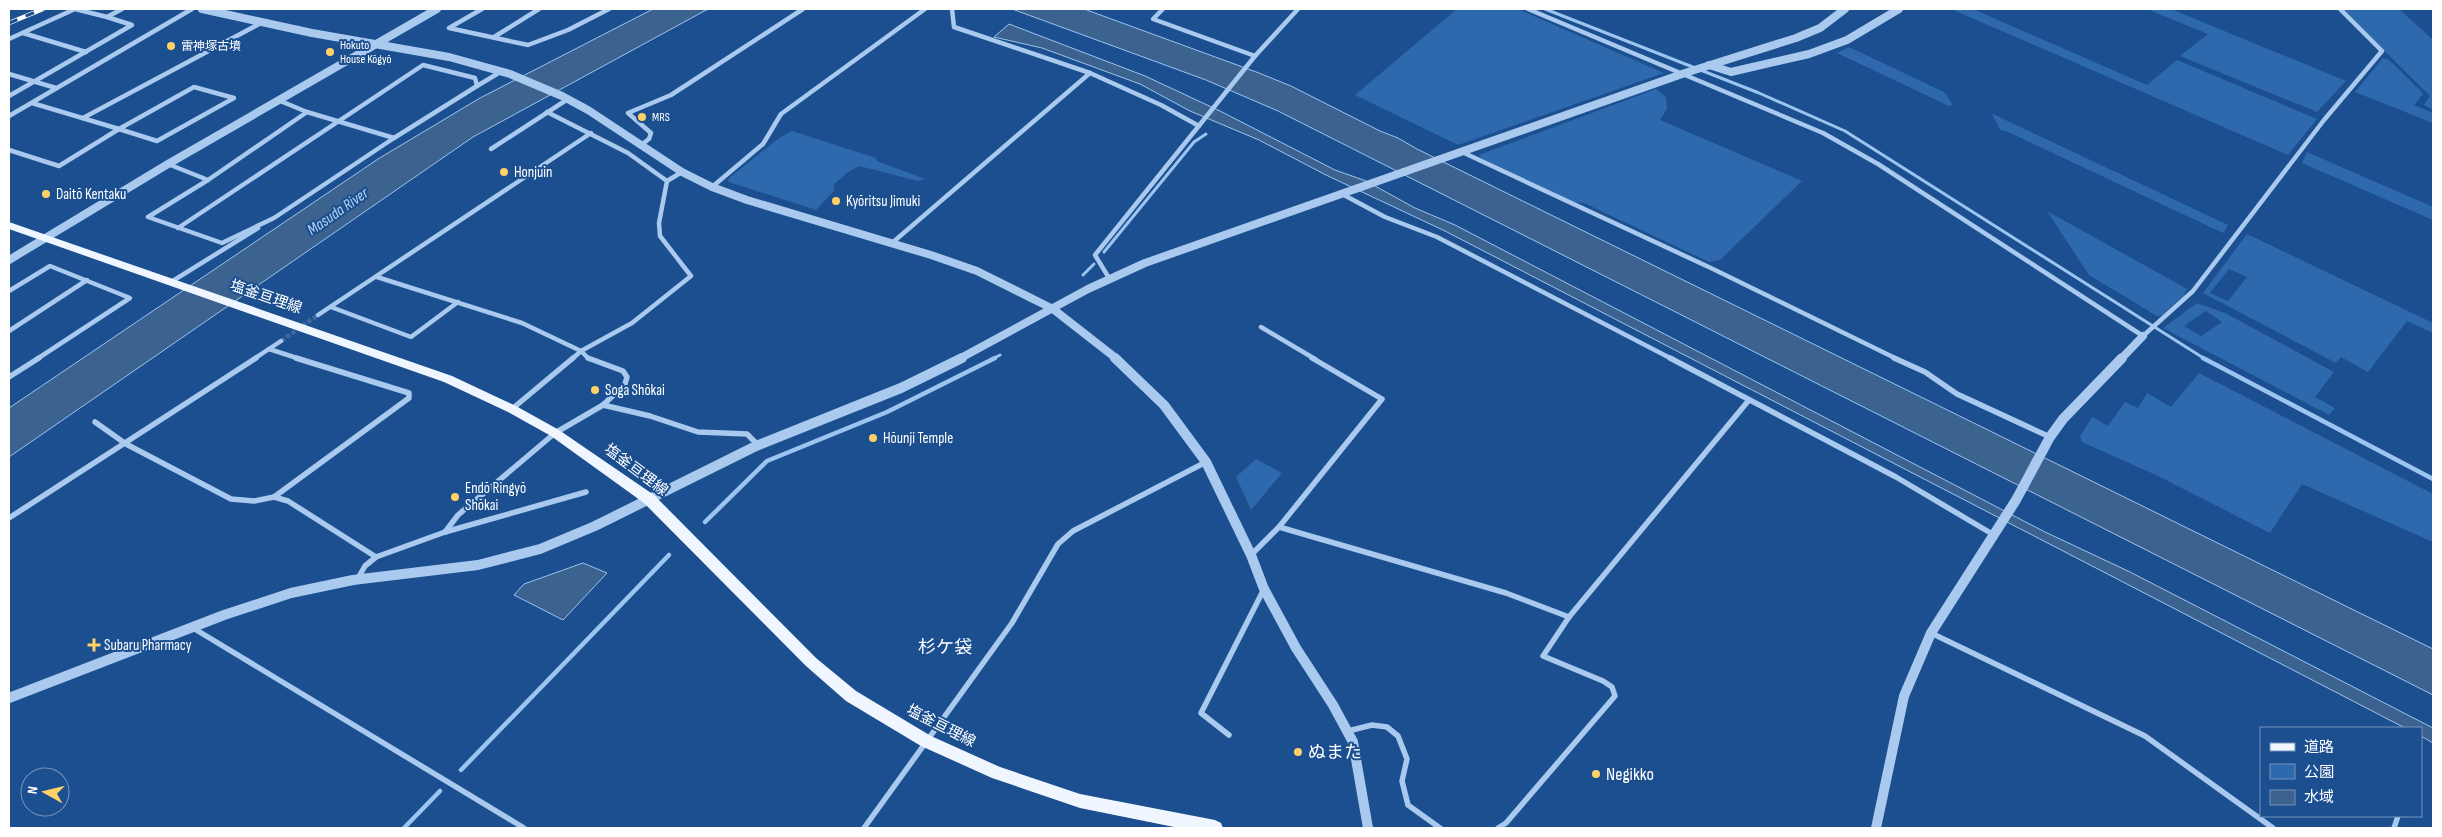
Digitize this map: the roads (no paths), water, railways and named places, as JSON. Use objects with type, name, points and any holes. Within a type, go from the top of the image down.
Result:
[{"type":"main road","name":"塩釜亘理線","points":[[9,226],[448,379],[512,409],[556,433],[650,499],[811,662],[850,696],[926,741],[997,773],[1080,801],[1215,828]]},
{"type":"street","points":[[9,39],[75,9],[132,25],[9,96]]},
{"type":"street","points":[[107,17],[122,9]]},
{"type":"street","points":[[9,116],[192,9]]},
{"type":"street","points":[[202,9],[261,23],[449,57],[502,71],[565,97],[682,172],[712,187],[747,200],[892,243],[977,271],[1053,309],[1122,363],[1164,405],[1206,462],[1251,555],[1264,589],[1296,648],[1334,705],[1353,742],[1368,828]]},
{"type":"street","points":[[9,260],[168,164],[437,9]]},
{"type":"street","points":[[482,9],[448,28],[528,45],[568,30],[607,9]]},
{"type":"street","points":[[494,37],[539,9]]},
{"type":"street","points":[[640,145],[649,139],[651,133],[628,113],[671,95],[802,9]]},
{"type":"street","points":[[712,187],[763,144],[781,114],[925,9]]},
{"type":"street","points":[[952,9],[954,27],[1002,46],[1036,53],[1090,73],[1200,125]]},
{"type":"street","points":[[1163,9],[1153,19],[1255,56]]},
{"type":"street","points":[[1108,278],[1095,255],[1249,63],[1298,9]]},
{"type":"street","points":[[1528,9],[1823,133],[1878,164],[2145,334]]},
{"type":"street","points":[[9,698],[192,628],[290,593],[357,580],[446,571],[539,550],[650,499],[758,445],[868,404],[1053,309],[1108,278],[1447,156],[1705,66],[1796,38],[1820,28],[1845,9]]},
{"type":"street","points":[[1705,66],[1731,72],[1809,54],[1847,40],[1899,9]]},
{"type":"street","points":[[1876,828],[1904,696],[1931,634],[2014,504],[2050,437],[2063,419],[2145,334],[2159,324],[2193,291],[2324,120],[2382,51],[2340,9]]},
{"type":"street","points":[[84,118],[261,23]]},
{"type":"street","points":[[22,32],[86,52]]},
{"type":"street","points":[[178,228],[239,189],[336,121],[423,65],[475,78],[477,86]]},
{"type":"street","points":[[173,283],[394,138],[502,71]]},
{"type":"street","points":[[892,243],[1090,73]]},
{"type":"street","points":[[9,74],[56,88]]},
{"type":"street","points":[[9,150],[59,166],[118,129],[194,88],[234,98],[157,142],[118,129],[84,118],[32,103]]},
{"type":"street","points":[[491,149],[565,97]]},
{"type":"street","points":[[278,100],[307,112],[394,138]]},
{"type":"street","points":[[274,218],[222,243],[148,217],[208,180],[307,112]]},
{"type":"street","points":[[546,112],[628,153],[666,181]]},
{"type":"street","points":[[318,315],[591,133]]},
{"type":"street","points":[[1461,152],[1713,269],[1789,308],[1925,372],[1957,394],[2050,437]]},
{"type":"street","points":[[168,164],[208,180]]},
{"type":"street","points":[[666,181],[682,172]]},
{"type":"street","points":[[512,409],[581,351],[632,323],[691,276],[660,236],[659,223],[666,181]]},
{"type":"street","points":[[1345,193],[1385,217],[1437,237],[1472,255],[1896,477],[1995,534]]},
{"type":"street","points":[[9,291],[50,266],[130,298],[9,377]]},
{"type":"street","points":[[377,277],[522,323],[581,351],[589,359],[623,371],[628,376],[625,384],[603,405],[556,433],[458,515],[445,532]]},
{"type":"street","points":[[9,330],[86,280]]},
{"type":"street","points":[[330,307],[410,336],[458,302]]},
{"type":"street","points":[[1251,555],[1279,527],[1382,399],[1261,327]]},
{"type":"street","points":[[9,518],[126,444],[281,341]]},
{"type":"street","points":[[269,349],[409,394],[409,398],[274,497]]},
{"type":"street","points":[[1498,828],[1506,824],[1615,696],[1612,687],[1603,681],[1543,656],[1568,617],[1749,400]]},
{"type":"street","points":[[603,405],[650,416],[698,432],[747,434],[758,445]]},
{"type":"street","points":[[95,422],[126,444],[232,499],[254,501],[274,497],[288,500],[376,557]]},
{"type":"street","points":[[864,828],[1012,623],[1058,544],[1073,532],[1206,462]]},
{"type":"street","points":[[357,580],[366,566],[376,557],[445,532],[586,492]]},
{"type":"street","points":[[1279,527],[1506,593],[1568,617]]},
{"type":"street","points":[[1228,734],[1201,713],[1264,589]]},
{"type":"street","points":[[192,628],[524,828]]},
{"type":"street","points":[[1931,634],[2144,736],[2273,828]]},
{"type":"street","points":[[1348,731],[1372,725],[1387,727],[1398,736],[1407,759],[1402,782],[1408,805],[1440,828]]},
{"type":"water","name":"Masuda River","points":[[653,9],[708,9],[473,137],[9,457],[9,408],[378,159],[480,98]]},
{"type":"water","points":[[1012,9],[1084,9],[1291,86],[2433,649],[2433,695],[1278,111],[1206,80]]},
{"type":"water","points":[[1009,24],[1145,76],[1220,111],[1335,170],[1366,181],[1415,208],[1455,225],[2043,531],[2130,572],[2433,728],[2433,743],[2422,737],[2422,727],[2403,727],[1445,231],[1326,175],[1259,140],[1190,111],[1140,84],[1042,48],[994,37]]},
{"type":"water","points":[[583,563],[607,573],[563,620],[514,595],[524,584]]},
{"type":"waterway","points":[[1545,9],[1759,93],[1845,131],[2205,359]]},
{"type":"waterway","points":[[1104,252],[1194,142],[1206,134]]},
{"type":"waterway","points":[[1083,275],[1094,264]]},
{"type":"waterway","points":[[992,359],[1000,355]]},
{"type":"waterway","points":[[705,522],[767,461],[887,412],[995,358]]},
{"type":"waterway","points":[[2203,358],[2433,479]]},
{"type":"waterway","points":[[461,770],[669,555]]},
{"type":"waterway","points":[[404,828],[440,791]]},
{"type":"tunnel","points":[[281,341],[318,315]]},
{"type":"railway","points":[[9,23],[43,9]]},
{"type":"place","name":"雷神塚古墳","points":[[171,46]]},
{"type":"place","name":"Hokuto House Kōgyō","points":[[330,52]]},
{"type":"place","name":"MRS","points":[[642,117]]},
{"type":"place","name":"Honjuin","points":[[504,172]]},
{"type":"place","name":"Daitō Kentaku","points":[[46,194]]},
{"type":"place","name":"Kyōritsu Jimuki","points":[[836,201]]},
{"type":"place","name":"Soga Shōkai","points":[[595,390]]},
{"type":"place","name":"Hōunji Temple","points":[[873,438]]},
{"type":"place","name":"Endō Ringyō Shōkai","points":[[455,497]]},
{"type":"place","name":"Subaru Pharmacy","points":[[94,645]]},
{"type":"place","name":"ぬまた","points":[[1298,752]]},
{"type":"place","name":"Negikko","points":[[1596,774]]},
{"type":"district","name":"杉ケ袋","points":[[945,647]]}]
